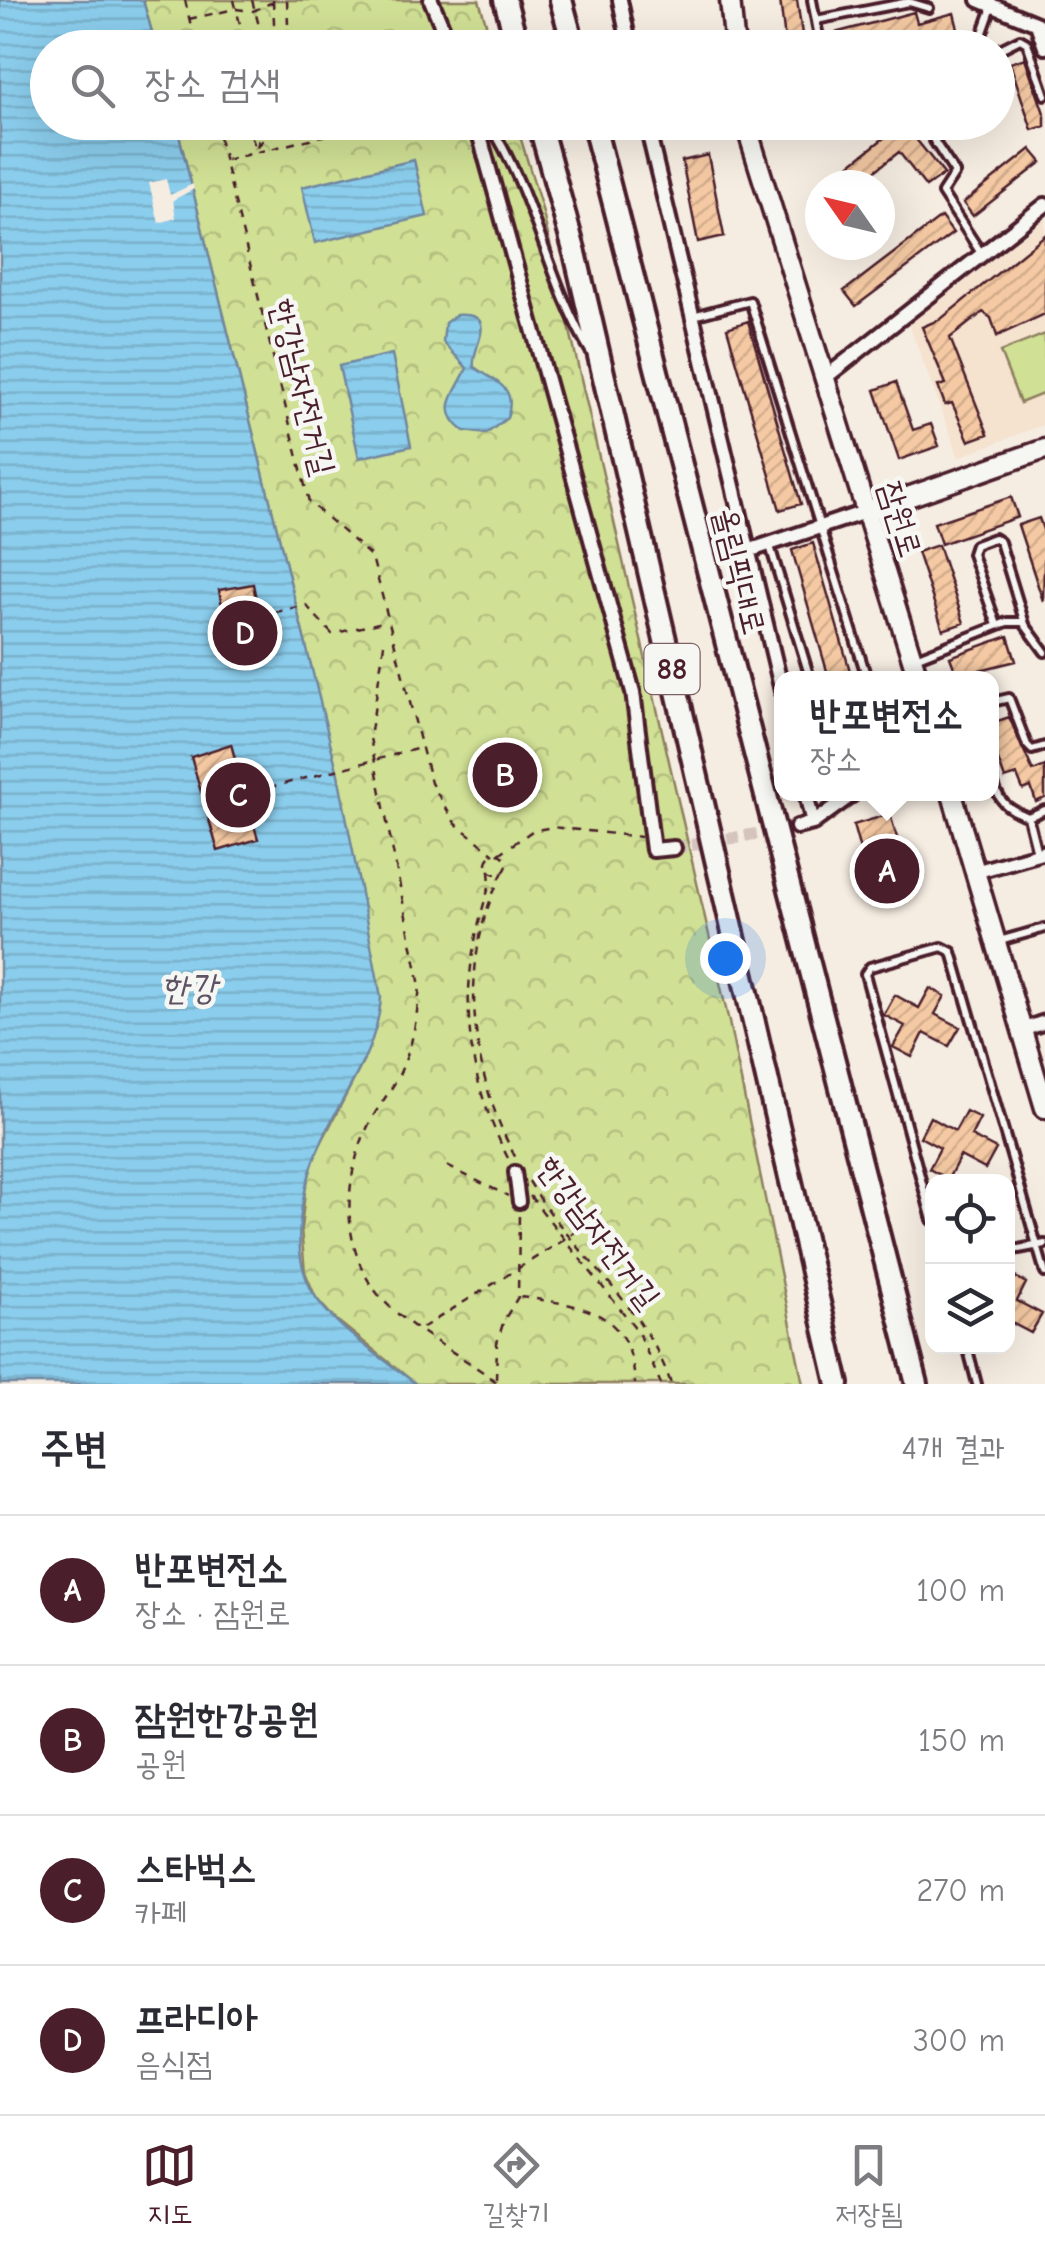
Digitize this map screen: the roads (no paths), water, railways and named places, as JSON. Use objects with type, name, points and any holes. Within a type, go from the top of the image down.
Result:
[{"type":"highway","points":[[505,0],[513,30]]},
{"type":"highway","points":[[562,2],[569,30]]},
{"type":"highway","name":"88","points":[[544,140],[603,374],[838,1384]]},
{"type":"highway","name":"올림픽대로","points":[[598,140],[917,1384]]},
{"type":"main road","points":[[730,0],[733,30]]},
{"type":"main road","name":"잠원로","points":[[751,140],[916,671]]},
{"type":"main road","points":[[868,511],[1045,448]]},
{"type":"main road","points":[[954,801],[1045,1108]]},
{"type":"street","points":[[431,0],[444,30]]},
{"type":"street","points":[[620,0],[626,30]]},
{"type":"street","points":[[986,3],[1036,24],[1045,50]]},
{"type":"street","points":[[481,140],[633,692],[654,850],[674,848]]},
{"type":"street","points":[[650,140],[777,671]]},
{"type":"street","points":[[826,376],[1045,205]]},
{"type":"street","points":[[748,551],[868,511]]},
{"type":"street","points":[[808,801],[813,823]]},
{"type":"street","points":[[796,827],[813,823],[843,801]]},
{"type":"street","points":[[975,872],[1041,853]]},
{"type":"street","points":[[1022,1030],[1045,1022]]},
{"type":"street","points":[[515,1172],[520,1202]]},
{"type":"lane","points":[[812,0],[818,30]]},
{"type":"lane","points":[[816,20],[908,2],[929,8]]},
{"type":"lane","points":[[982,30],[986,3]]},
{"type":"lane","points":[[1015,42],[1027,42],[1045,95]]},
{"type":"lane","points":[[1032,56],[1045,50]]},
{"type":"lane","points":[[497,140],[520,184],[565,310],[603,374]]},
{"type":"lane","points":[[936,140],[955,174],[943,198],[982,254]]},
{"type":"lane","points":[[692,316],[750,301],[865,671]]},
{"type":"lane","points":[[997,626],[972,554],[975,545],[994,538],[1000,542],[1025,624],[1045,652]]},
{"type":"lane","points":[[770,544],[808,671]]},
{"type":"lane","points":[[912,660],[997,626],[1025,624]]},
{"type":"lane","points":[[999,700],[1009,698],[1032,750],[1045,746]]},
{"type":"lane","points":[[999,796],[1002,804],[1028,817],[1041,853]]},
{"type":"lane","points":[[1028,817],[1045,810]]},
{"type":"lane","points":[[995,942],[1045,928]]},
{"type":"lane","points":[[925,1194],[866,974],[870,967],[942,947],[952,952],[994,1083],[1045,1273]]},
{"type":"lane","points":[[1015,1250],[1040,1245]]},
{"type":"lane","points":[[969,1354],[977,1384]]},
{"type":"water","name":"한강","points":[[0,0],[143,0],[151,30],[30,30],[30,140],[180,140],[338,774],[381,997],[370,1044],[324,1136],[307,1182],[299,1231],[301,1256],[306,1278],[327,1311],[350,1334],[416,1384],[0,1384]]},
{"type":"water","points":[[414,160],[427,216],[315,243],[302,187]]},
{"type":"water","points":[[456,315],[478,319],[481,333],[474,367],[502,386],[509,399],[507,418],[486,434],[464,431],[451,415],[451,400],[467,368],[443,342],[445,323]]},
{"type":"water","points":[[392,354],[411,446],[359,458],[339,366]]},
{"type":"tunnel","points":[[674,848],[797,827]]},
{"type":"place","name":"프라디아","points":[[245,633]]},
{"type":"place","name":"잠원한강공원","points":[[505,775]]},
{"type":"place","name":"스타벅스","points":[[238,795]]},
{"type":"place","name":"반포변전소","points":[[887,871]]}]
